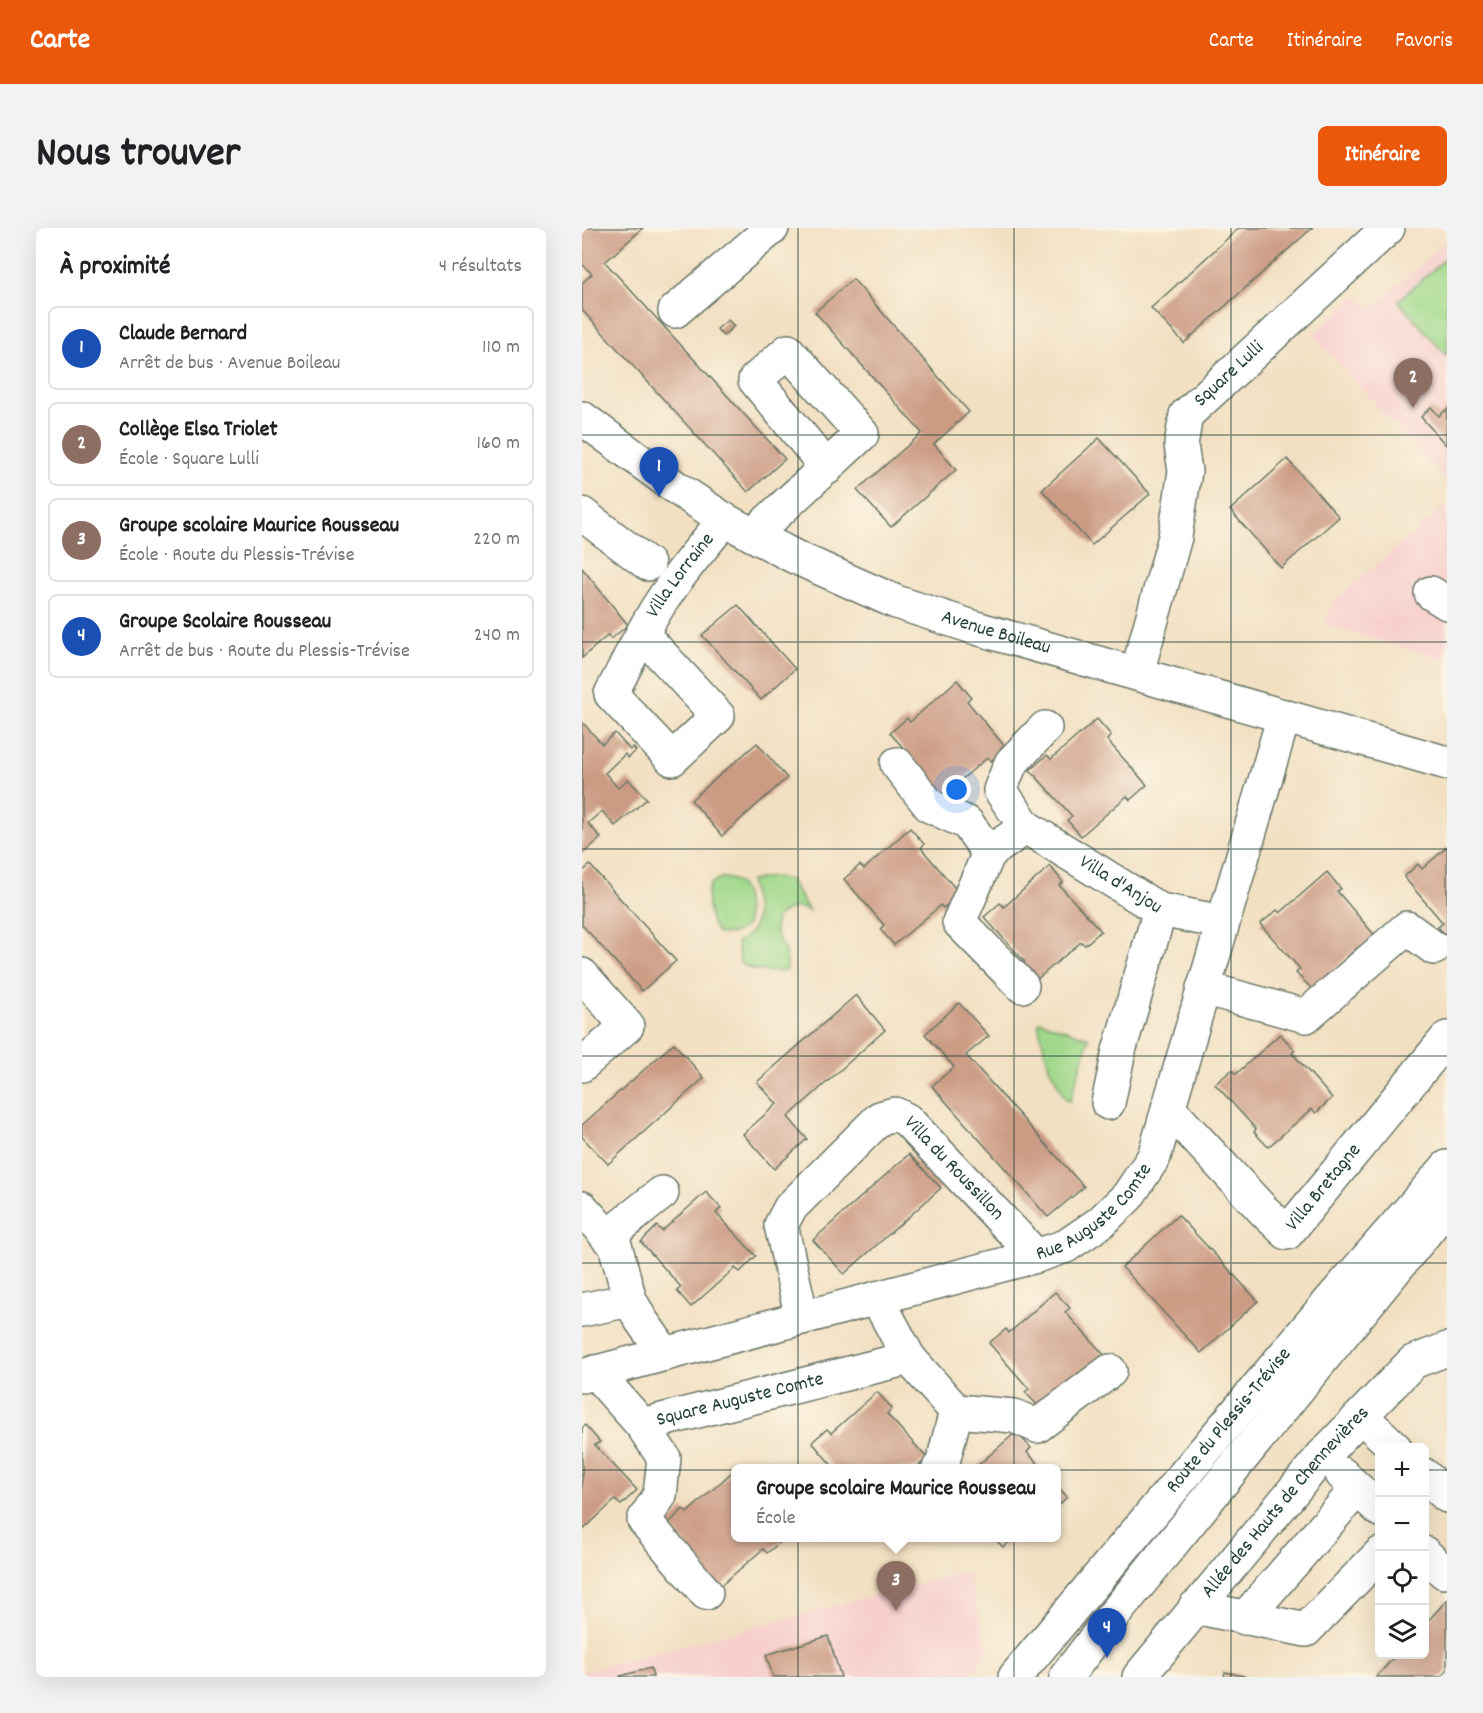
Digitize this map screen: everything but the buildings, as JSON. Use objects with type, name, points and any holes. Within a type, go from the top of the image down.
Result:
[{"type":"street","points":[[675,311],[772,228]]},
{"type":"street","name":"Square Lulli","points":[[1137,673],[1175,537],[1185,471],[1180,445],[1186,415],[1389,228]]},
{"type":"street","name":"Avenue Boileau","points":[[582,418],[668,482],[739,528],[795,557],[896,602],[976,628],[1447,763]]},
{"type":"street","name":"Villa Lorraine","points":[[643,635],[663,598],[707,540],[739,528],[827,468]]},
{"type":"street","points":[[582,514],[648,564]]},
{"type":"street","name":"Rue Auguste Comte","points":[[588,1374],[1036,1256],[1066,1246],[1101,1222],[1128,1196],[1154,1157],[1284,716]]},
{"type":"street","points":[[967,823],[1000,790],[1011,763],[1045,728]]},
{"type":"street","points":[[897,764],[930,806],[967,823],[989,853]]},
{"type":"street","name":"Villa d'Anjou","points":[[1000,790],[1026,827],[1160,910],[1222,922]]},
{"type":"street","points":[[1022,986],[959,922],[989,853],[1026,827]]},
{"type":"street","points":[[1108,1103],[1119,1051],[1160,910]]},
{"type":"street","points":[[1203,988],[1306,1016],[1407,928],[1434,948]]},
{"type":"street","points":[[582,975],[627,1026],[582,1065]]},
{"type":"street","name":"Villa Bretagne","points":[[1168,1108],[1287,1233],[1447,1038]]},
{"type":"street","name":"Villa du Roussillon","points":[[802,1318],[781,1225],[790,1208],[880,1118],[895,1114],[907,1120],[1036,1256]]},
{"type":"street","name":"Route du Plessis-Trévise","points":[[1015,1677],[1318,1315],[1447,1167]]},
{"type":"street","points":[[607,1237],[662,1193]]},
{"type":"street","name":"Route du Plessis-Trévise","points":[[1066,1677],[1104,1627],[1447,1206]]},
{"type":"street","points":[[582,1208],[615,1245],[630,1300],[665,1354]]},
{"type":"street","points":[[877,1298],[909,1358],[956,1411],[1014,1416],[1036,1426],[1110,1371]]},
{"type":"street","points":[[582,1310],[630,1300]]},
{"type":"street","name":"Allée des Hauts de Chennevières","points":[[1139,1677],[1323,1455],[1413,1362],[1447,1349]]},
{"type":"street","name":"Square Auguste Comte","points":[[588,1374],[642,1425],[909,1358]]},
{"type":"street","points":[[943,1464],[956,1411]]},
{"type":"street","points":[[1362,1417],[1390,1443]]},
{"type":"street","points":[[642,1425],[664,1458],[660,1495],[644,1520],[706,1593]]},
{"type":"street","points":[[1245,1618],[1368,1500],[1323,1455]]},
{"type":"street","points":[[1429,1479],[1447,1496]]},
{"type":"street","points":[[1195,1607],[1306,1630],[1375,1559]]},
{"type":"shaded area","points":[[1447,240],[1447,482],[1312,335],[1357,295],[1370,310]]},
{"type":"shaded area","points":[[1447,505],[1447,660],[1325,625],[1332,602]]},
{"type":"shaded area","points":[[967,1571],[989,1651],[970,1677],[582,1677],[582,1672]]},
{"type":"green space","points":[[1447,257],[1447,356],[1398,301]]},
{"type":"green space","points":[[771,877],[790,880],[809,911],[792,908],[776,919],[775,929],[785,951],[787,970],[763,971],[740,963],[737,942],[752,930],[756,916],[750,881]]},
{"type":"green space","points":[[722,878],[737,882],[742,887],[746,901],[747,925],[730,934],[717,933],[708,907],[710,886]]},
{"type":"green space","points":[[1040,1021],[1089,1038],[1070,1101],[1066,1100],[1049,1067],[1038,1024]]},
{"type":"place","name":"Collège Elsa Triolet","points":[[1413,408]]},
{"type":"place","name":"Claude Bernard","points":[[659,497]]},
{"type":"place","name":"Groupe scolaire Maurice Rousseau","points":[[896,1611]]},
{"type":"place","name":"Groupe Scolaire Rousseau","points":[[1107,1658]]}]
